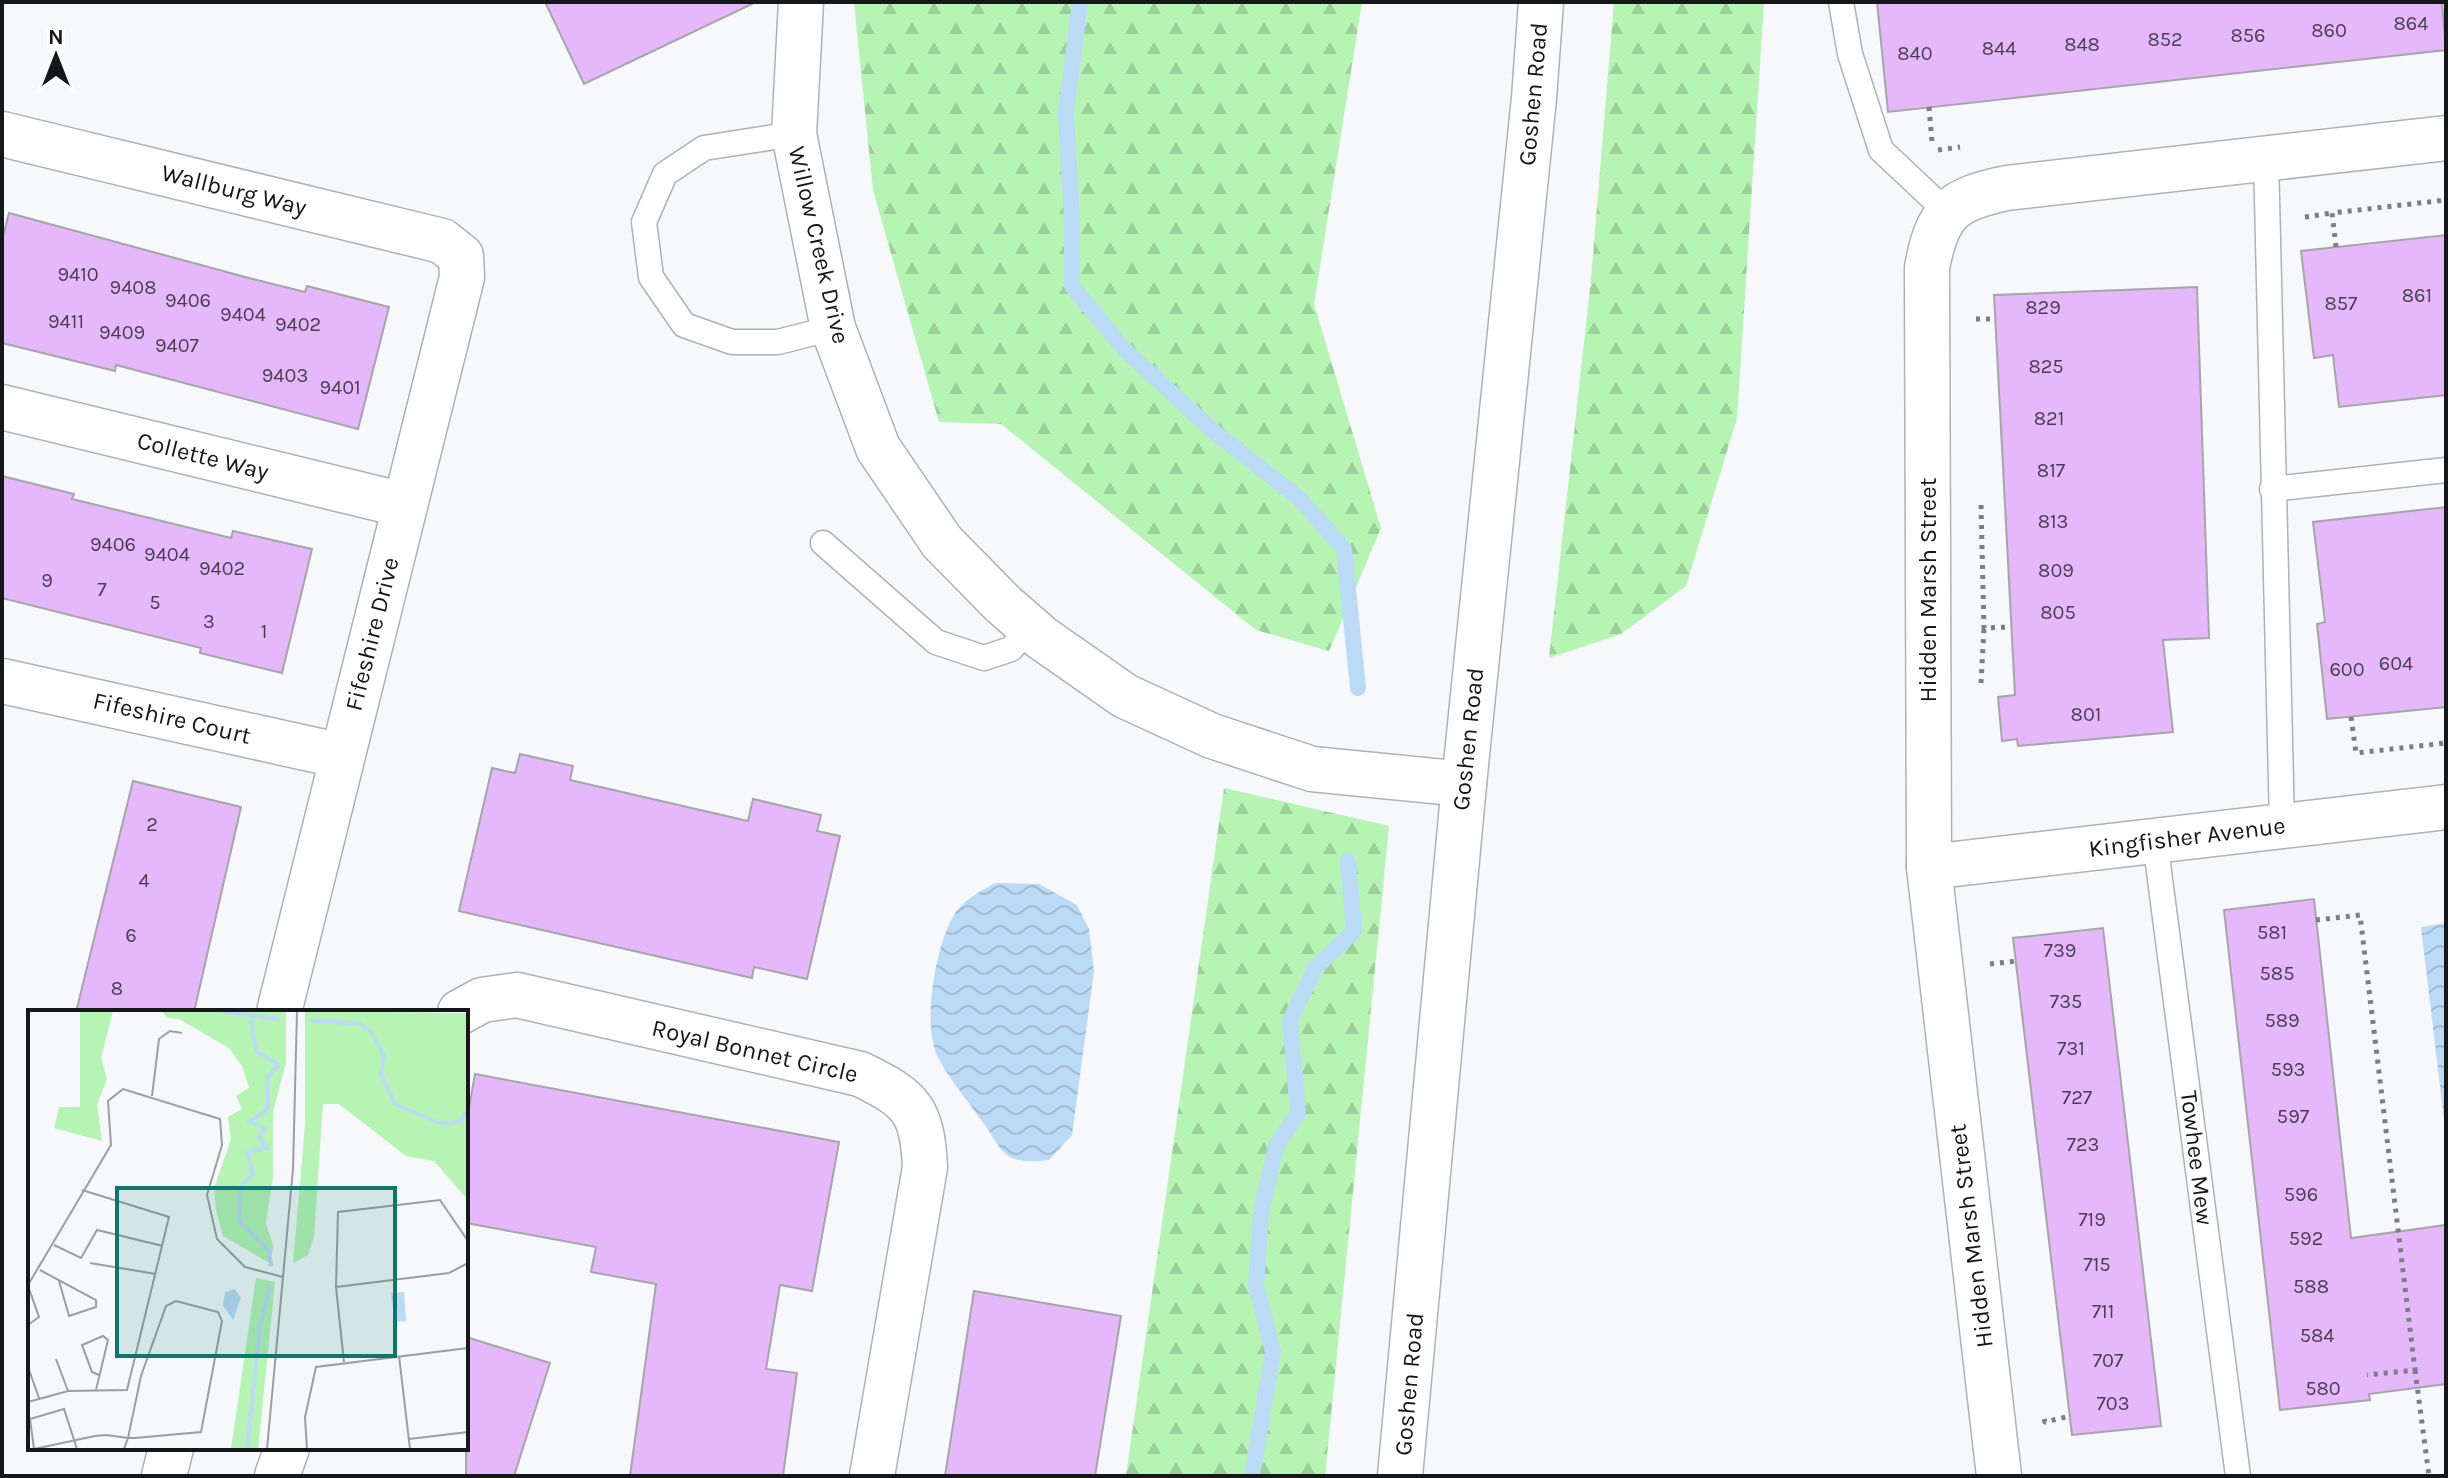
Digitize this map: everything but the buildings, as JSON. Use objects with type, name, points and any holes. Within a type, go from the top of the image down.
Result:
[{"type":"street","name":"Willow Creek Drive","points":[[801,2],[794,134],[833,328],[878,448],[942,542],[1030,628],[1125,696],[1212,736],[1312,769],[1464,784]]},
{"type":"street","name":"Goshen Road","points":[[1400,1476],[1541,2]]},
{"type":"street","name":"Wallburg Way","points":[[2,134],[442,241],[461,256]]},
{"type":"street","points":[[1947,212],[1973,195],[2007,188],[2446,138]]},
{"type":"street","name":"Hidden Marsh Street","points":[[1947,212],[1932,241],[1927,268],[1929,867],[1999,1476]]},
{"type":"street","name":"Fifeshire Drive","points":[[279,1010],[462,277],[461,256]]},
{"type":"street","name":"Collette Way","points":[[2,407],[404,505]]},
{"type":"street","name":"Fifeshire Court","points":[[2,681],[342,756]]},
{"type":"street","name":"Kingfisher Avenue","points":[[1929,867],[2446,807]]},
{"type":"street","name":"Royal Bonnet Circle","points":[[464,1010],[482,1000],[517,995],[860,1074],[888,1087],[911,1105],[923,1131],[925,1167],[872,1476]]},
{"type":"street","points":[[164,1476],[170,1450]]},
{"type":"street","points":[[277,1476],[286,1450]]},
{"type":"lane","points":[[1841,2],[1850,54],[1881,150],[1947,212]]},
{"type":"lane","points":[[794,134],[704,148],[665,174],[644,222],[651,277],[684,325],[732,342],[778,342],[833,328]]},
{"type":"lane","points":[[2266,157],[2282,825]]},
{"type":"lane","points":[[2272,489],[2446,470]]},
{"type":"lane","points":[[823,543],[936,642],[984,658],[1011,649],[1030,628]]},
{"type":"lane","name":"Towhee Mew","points":[[2155,841],[2238,1476]]},
{"type":"path","points":[[2336,247],[2332,213],[2446,200]]},
{"type":"path","points":[[1977,335],[1976,319],[1995,319]]},
{"type":"path","points":[[1981,504],[1984,628],[2010,627]]},
{"type":"path","points":[[2351,717],[2356,753],[2446,743]]},
{"type":"path","points":[[2316,920],[2360,915],[2429,1476]]},
{"type":"path","points":[[2367,1375],[2415,1370]]},
{"type":"green space","points":[[854,2],[1362,2],[1314,304],[1381,528],[1329,651],[1256,630],[1001,424],[939,422],[873,190]]},
{"type":"green space","points":[[1614,2],[1764,2],[1737,418],[1686,586],[1621,634],[1549,658],[1591,279]]},
{"type":"green space","points":[[1224,788],[1389,826],[1325,1476],[1126,1476]]},
{"type":"water","points":[[995,883],[1039,884],[1077,905],[1089,929],[1094,971],[1072,1135],[1049,1160],[1012,1158],[999,1147],[945,1070],[933,1041],[931,1003],[942,942],[956,912],[964,903]]},
{"type":"water","points":[[2446,923],[2446,1137],[2421,927]]},
{"type":"waterway","points":[[1080,2],[1066,112],[1072,286],[1124,349],[1212,430],[1299,498],[1344,549],[1358,688]]},
{"type":"waterway","points":[[1252,1476],[1273,1352],[1256,1285],[1261,1213],[1276,1146],[1298,1113],[1290,1021],[1315,968],[1354,931],[1348,861]]}]
